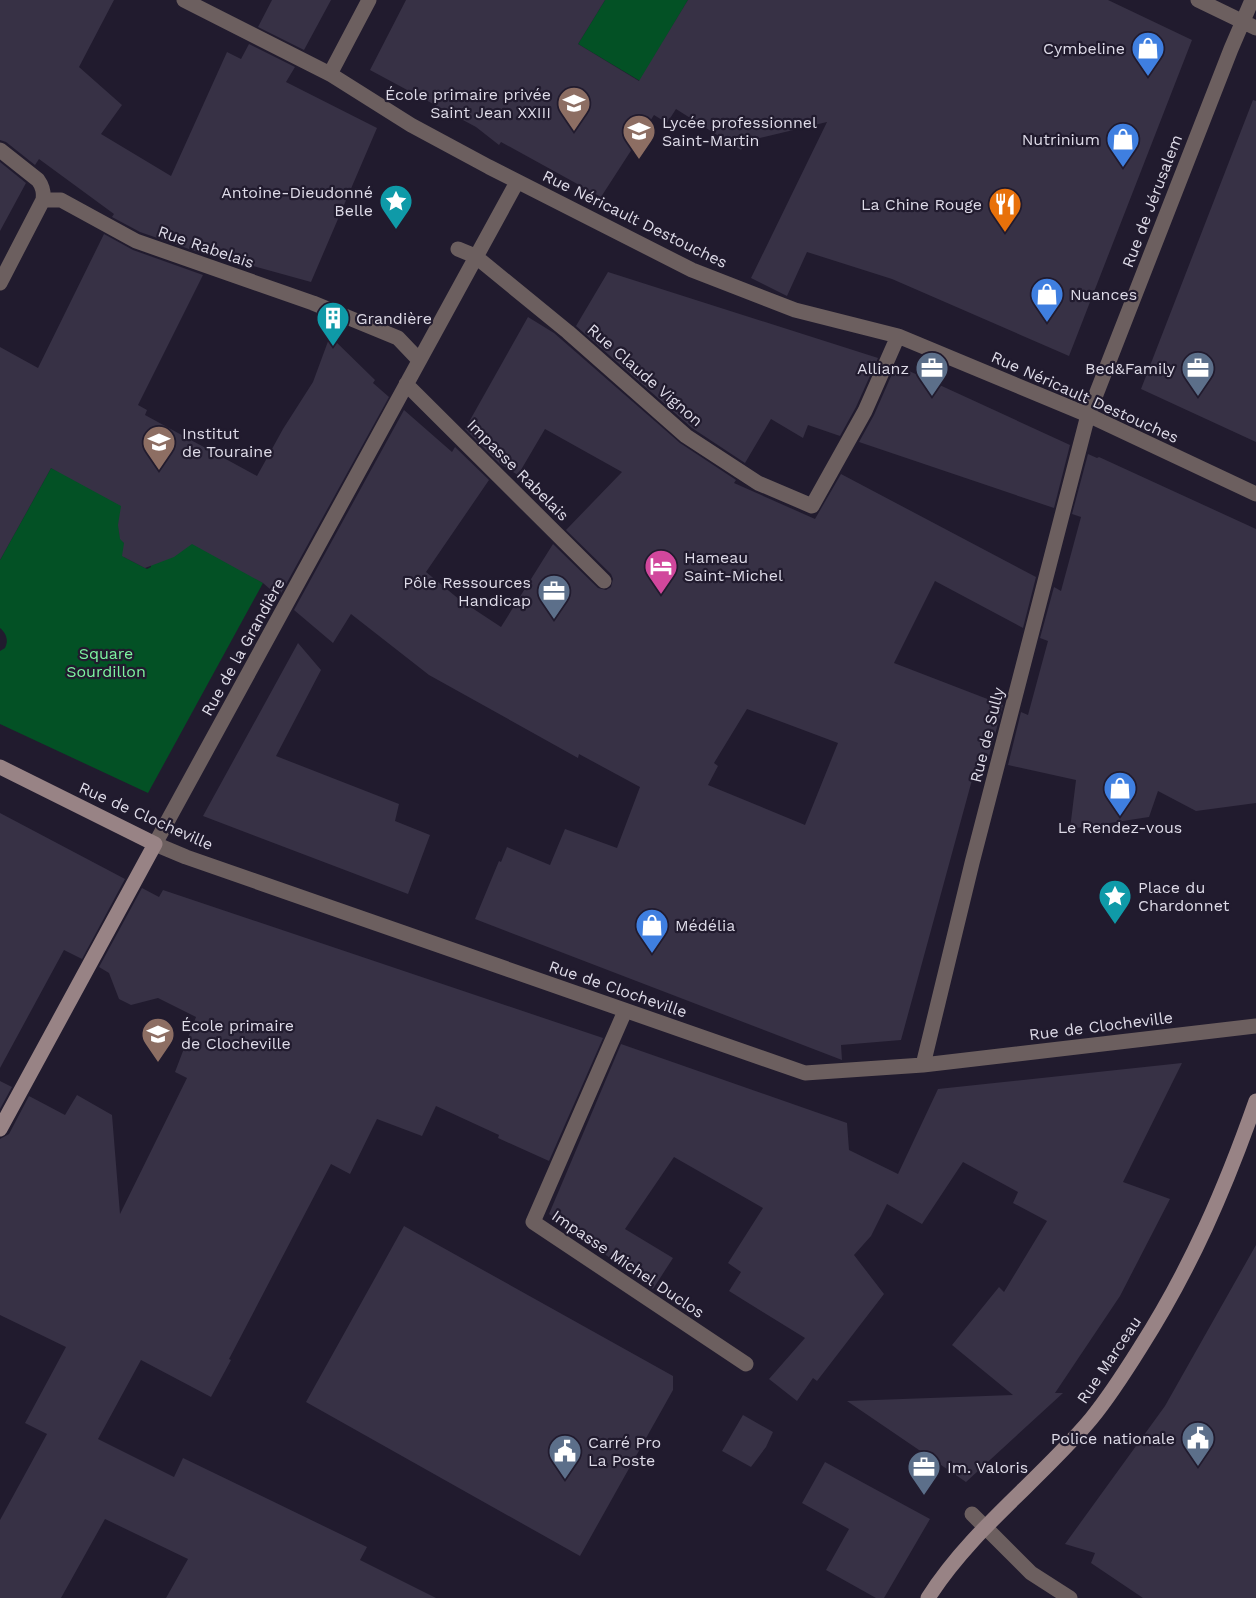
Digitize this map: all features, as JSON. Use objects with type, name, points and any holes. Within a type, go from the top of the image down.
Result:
[{"type":"street","name":"Rue Néricault Destouches","points":[[184,0],[330,74],[411,125],[517,182],[692,270],[795,310],[898,336],[1088,415],[1256,494]]},
{"type":"street","points":[[330,74],[369,0]]},
{"type":"street","points":[[1198,0],[1249,25]]},
{"type":"street","name":"Rue de Jérusalem","points":[[1088,415],[1249,25],[1252,0]]},
{"type":"street","points":[[0,150],[43,186],[43,200],[0,283]]},
{"type":"street","name":"Rue de la Grandière","points":[[0,1129],[418,359],[517,182]]},
{"type":"street","name":"Rue Rabelais","points":[[43,200],[61,200],[135,241],[313,303],[398,338],[418,359]]},
{"type":"street","name":"Rue Claude Vignon","points":[[458,249],[475,256],[585,347],[686,436],[758,483],[812,506],[865,411],[898,336]]},
{"type":"street","name":"Impasse Rabelais","points":[[406,384],[604,581]]},
{"type":"street","name":"Rue de Sully","points":[[923,1065],[972,862],[1088,415]]},
{"type":"street","name":"Rue de Clocheville","points":[[0,767],[155,844],[194,860],[805,1073],[923,1065],[1256,1026]]},
{"type":"street","name":"Impasse Michel Duclos","points":[[625,1011],[533,1222],[746,1364]]},
{"type":"street","name":"Rue Marceau","points":[[928,1598],[941,1577],[987,1526],[1091,1419],[1144,1342],[1184,1274],[1211,1220],[1256,1101]]},
{"type":"street","points":[[972,1514],[987,1526],[1031,1572],[1070,1598]]},
{"type":"green space","points":[[605,0],[688,0],[640,81],[578,44]]},
{"type":"green space","name":"Square Sourdillon","points":[[51,468],[126,501],[119,525],[120,536],[127,546],[124,557],[147,569],[151,567],[150,563],[191,536],[263,583],[148,793],[0,724],[0,651],[5,648],[7,639],[0,628],[0,560]]},
{"type":"building","points":[[0,0],[114,0],[79,67],[122,105],[101,134],[171,176],[227,52],[241,59],[249,44],[295,67],[286,82],[377,128],[311,282],[213,255],[212,257],[140,232],[112,217],[114,214],[39,159],[35,165],[6,142],[0,140]]},
{"type":"building","points":[[272,0],[331,0],[304,50],[258,27]]},
{"type":"building","points":[[406,0],[605,0],[578,44],[639,81],[688,0],[1108,0],[1192,40],[1069,356],[892,279],[807,252],[787,296],[751,278],[827,122],[747,141],[741,150],[676,109],[667,123],[654,115],[601,197],[501,142],[499,145],[476,127],[370,70]]},
{"type":"building","points":[[1253,100],[1256,101],[1256,442],[1141,389]]},
{"type":"building","points":[[0,162],[26,183],[0,231]]},
{"type":"building","points":[[104,234],[133,250],[203,275],[138,405],[147,410],[145,415],[257,476],[313,382],[330,336],[389,397],[279,597],[263,583],[192,544],[174,557],[145,568],[122,556],[124,543],[120,539],[118,525],[121,506],[51,468],[0,560],[0,347],[38,368]]},
{"type":"building","points":[[608,272],[878,358],[840,436],[808,425],[803,438],[771,419],[745,463],[692,428],[576,326]]},
{"type":"building","points":[[528,317],[554,333],[680,443],[736,480],[734,483],[815,519],[841,474],[1036,577],[1023,628],[935,581],[894,663],[1003,705],[988,760],[978,758],[901,1040],[841,1045],[842,1060],[475,919],[507,847],[550,865],[565,829],[617,848],[640,787],[579,754],[578,758],[429,675],[351,614],[333,643],[294,610],[404,410],[452,452],[455,447],[489,480],[426,572],[460,600],[501,627],[553,544],[598,588],[606,590],[611,587],[613,579],[611,574],[566,530],[622,472],[545,429],[518,475],[500,464],[465,429]],"holes":[[[747,709],[838,743],[805,825],[708,785],[718,766],[714,763]]]},
{"type":"building","points":[[896,365],[1070,445],[1054,508],[859,442],[874,415]]},
{"type":"building","points":[[1088,454],[1256,529],[1256,803],[1196,811],[1158,791],[1149,817],[1070,829],[1076,780],[1008,765],[1021,712],[1028,715],[1048,641],[1040,638],[1054,587],[1061,591],[1081,517],[1072,514]]},
{"type":"building","points":[[298,643],[321,670],[276,756],[399,804],[395,821],[430,835],[408,894],[203,816]]},
{"type":"building","points":[[0,813],[125,879],[82,959],[64,950],[0,1068]]},
{"type":"building","points":[[142,888],[159,897],[163,890],[603,1038],[549,1161],[436,1106],[422,1136],[377,1119],[350,1174],[331,1164],[211,1397],[141,1360],[98,1439],[174,1477],[183,1458],[367,1547],[360,1560],[436,1598],[166,1598],[188,1559],[105,1519],[61,1598],[0,1598],[0,1520],[47,1434],[25,1423],[66,1347],[0,1315],[0,1139],[9,1134],[29,1096],[65,1115],[77,1095],[112,1115],[120,1214],[187,1078],[175,1072],[196,1017],[158,998],[131,1005],[119,999],[109,973],[99,967]]},
{"type":"building","points":[[621,1044],[847,1123],[849,1150],[898,1174],[938,1089],[1182,1063],[1123,1182],[1170,1199],[1120,1296],[1055,1393],[1063,1393],[966,1482],[847,1401],[1013,1395],[952,1345],[999,1287],[1004,1292],[1047,1221],[1013,1203],[1018,1192],[963,1162],[922,1224],[887,1204],[871,1236],[854,1255],[884,1294],[817,1381],[813,1378],[797,1401],[769,1379],[805,1338],[729,1291],[741,1272],[728,1263],[763,1208],[674,1157],[625,1229],[673,1258],[653,1289],[549,1214]]},
{"type":"building","points":[[0,1081],[12,1087],[0,1109]]},
{"type":"building","points":[[404,1226],[673,1376],[673,1390],[580,1556],[306,1402]]},
{"type":"building","name":"Police nationale","points":[[1256,1245],[1256,1598],[1143,1598],[1091,1563],[1095,1553],[1065,1544],[1165,1406]]},
{"type":"building","points":[[743,1415],[773,1432],[766,1447],[751,1467],[722,1451]]},
{"type":"building","points":[[825,1462],[930,1519],[884,1598],[876,1598],[826,1570],[849,1529],[802,1503]]},
{"type":"place","name":"Cymbeline","points":[[1148,77]]},
{"type":"place","name":"École primaire privée Saint Jean XXIII","points":[[574,132]]},
{"type":"place","name":"Lycée professionnel Saint-Martin","points":[[639,160]]},
{"type":"place","name":"Nutrinium","points":[[1123,168]]},
{"type":"place","name":"Antoine-Dieudonné Belle","points":[[396,230]]},
{"type":"place","name":"La Chine Rouge","points":[[1005,233]]},
{"type":"place","name":"Nuances","points":[[1047,323]]},
{"type":"place","name":"Grandière","points":[[333,347]]},
{"type":"place","name":"Allianz","points":[[932,397]]},
{"type":"place","name":"Bed&Family","points":[[1198,397]]},
{"type":"place","name":"Institut de Touraine","points":[[159,471]]},
{"type":"place","name":"Hameau Saint-Michel","points":[[661,595]]},
{"type":"place","name":"Pôle Ressources Handicap","points":[[554,620]]},
{"type":"place","name":"Le Rendez-vous","points":[[1120,817]]},
{"type":"place","name":"Place du Chardonnet","points":[[1115,925]]},
{"type":"place","name":"Médélia","points":[[652,954]]},
{"type":"place","name":"École primaire de Clocheville","points":[[158,1063]]},
{"type":"place","name":"Police nationale","points":[[1198,1467]]},
{"type":"place","name":"Carré Pro La Poste","points":[[565,1480]]},
{"type":"place","name":"Im. Valoris","points":[[924,1496]]}]
